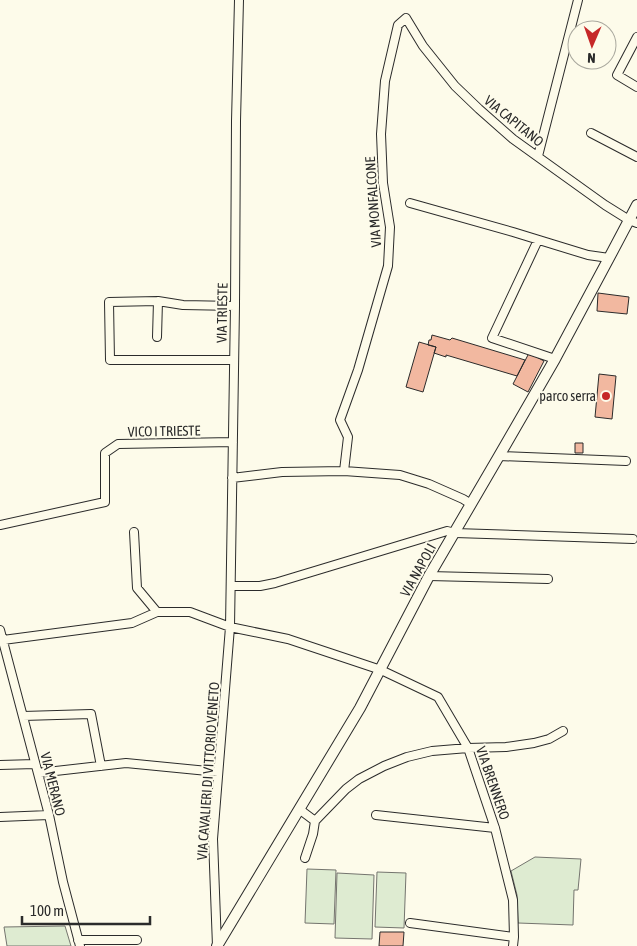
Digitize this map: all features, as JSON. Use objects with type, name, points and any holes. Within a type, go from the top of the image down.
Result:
[{"type":"street","name":"VIA TRIESTE","points":[[230,627],[239,0]]},
{"type":"street","points":[[538,156],[578,0]]},
{"type":"street","name":"VIA CAPITANO","points":[[406,18],[423,46],[454,86],[514,139],[605,205],[633,222]]},
{"type":"street","name":"VIA MONFALCONE","points":[[344,471],[348,437],[340,420],[358,370],[388,266],[390,227],[383,183],[381,134],[386,81],[398,24],[406,18]]},
{"type":"street","points":[[637,38],[617,76],[637,87]]},
{"type":"street","points":[[592,133],[637,157]]},
{"type":"street","points":[[410,203],[588,255],[609,258]]},
{"type":"street","name":"VIA NAPOLI","points":[[217,946],[360,708],[429,576],[500,456],[609,258],[633,222],[637,205]]},
{"type":"street","points":[[538,240],[492,338],[555,358]]},
{"type":"street","points":[[234,360],[110,360],[110,302],[158,301],[183,305],[235,306]]},
{"type":"street","points":[[157,337],[158,301]]},
{"type":"street","name":"VICO I TRIESTE","points":[[0,525],[104,502],[105,453],[118,444],[233,442]]},
{"type":"street","points":[[500,456],[626,461]]},
{"type":"street","points":[[232,478],[282,472],[344,471],[400,475],[429,484],[472,504]]},
{"type":"street","points":[[231,586],[260,586],[275,583],[447,531],[455,533],[633,539]]},
{"type":"street","points":[[3,640],[132,622],[157,612],[137,588],[134,532]]},
{"type":"street","points":[[429,576],[548,579]]},
{"type":"street","name":"VIA BRENNERO","points":[[157,612],[190,612],[230,627],[288,639],[381,670],[438,697],[468,748],[495,828],[513,900],[513,946]]},
{"type":"street","name":"VIA CAVALIERI DI VITTORIO VENETO","points":[[217,946],[213,839],[230,627]]},
{"type":"street","name":"VIA MERANO","points":[[0,630],[49,816],[63,882],[79,943]]},
{"type":"street","points":[[0,668],[10,668]]},
{"type":"street","points":[[23,716],[91,714],[101,766]]},
{"type":"street","points":[[305,858],[313,834],[315,820],[346,789],[384,766],[407,756],[432,751],[506,747],[534,743],[549,739],[562,732]]},
{"type":"street","points":[[38,773],[126,763],[218,772]]},
{"type":"street","points":[[0,764],[35,764]]},
{"type":"street","points":[[299,809],[315,820]]},
{"type":"street","points":[[376,815],[495,828]]},
{"type":"street","points":[[0,817],[49,816]]},
{"type":"street","points":[[410,923],[514,937]]},
{"type":"street","points":[[79,943],[137,940]]},
{"type":"green space","points":[[535,857],[581,859],[578,890],[574,890],[573,925],[518,923],[517,895],[511,871]]},
{"type":"green space","points":[[307,869],[336,870],[334,924],[305,923]]},
{"type":"green space","points":[[377,872],[406,873],[404,928],[375,927]]},
{"type":"green space","points":[[337,873],[374,875],[372,939],[335,938]]},
{"type":"green space","points":[[65,926],[71,946],[7,946],[4,927]]},
{"type":"building","points":[[598,293],[629,297],[627,314],[597,311]]},
{"type":"building","points":[[432,335],[450,340],[452,338],[525,360],[517,376],[446,355],[446,357],[434,353],[436,347],[428,345]]},
{"type":"building","points":[[419,342],[436,347],[423,392],[406,387]]},
{"type":"building","points":[[529,353],[544,361],[528,392],[513,384]]},
{"type":"building","name":"parco serra","points":[[599,374],[616,376],[612,419],[595,417]]},
{"type":"building","points":[[575,443],[583,443],[583,453],[575,453]]},
{"type":"building","points":[[380,932],[404,932],[403,946],[379,946]]},
{"type":"place","name":"parco serra","points":[[606,396]]}]
